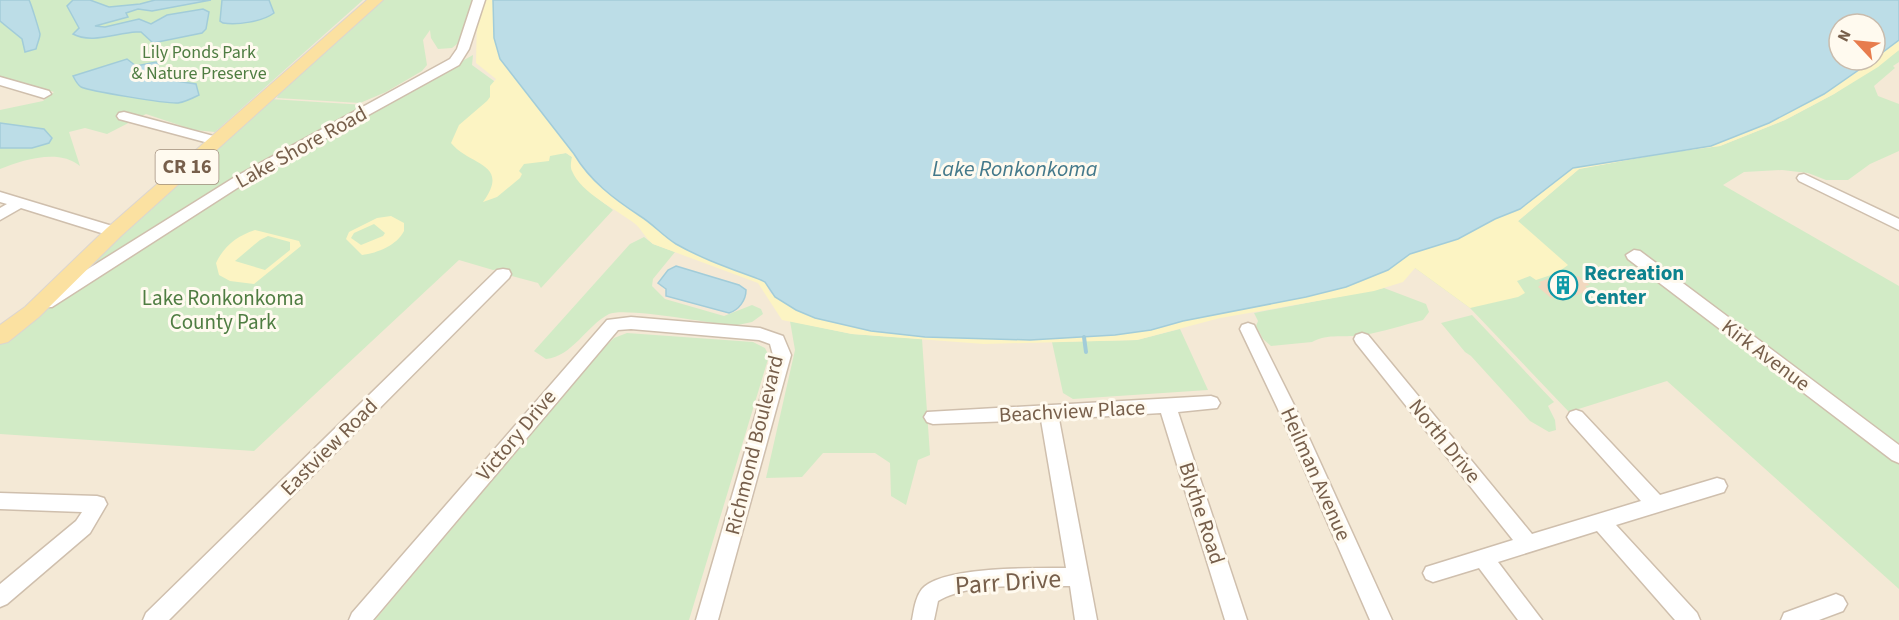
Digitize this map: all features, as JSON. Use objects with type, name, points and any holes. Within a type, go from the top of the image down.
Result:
[{"type":"main road","name":"CR 16","points":[[0,336],[32,312],[114,232],[376,0]]},
{"type":"street","name":"Lake Shore Road","points":[[32,312],[240,180],[455,62],[463,49],[479,0]]},
{"type":"street","points":[[0,81],[44,94]]},
{"type":"street","points":[[124,116],[216,141]]},
{"type":"street","points":[[1804,178],[1899,225]]},
{"type":"street","points":[[0,197],[114,232]]},
{"type":"street","points":[[0,215],[19,203]]},
{"type":"street","name":"Kirk Avenue","points":[[1634,255],[1899,455]]},
{"type":"street","name":"Eastview Road","points":[[154,620],[503,273]]},
{"type":"street","name":"Victory Drive","points":[[360,620],[613,324],[631,323],[707,331]]},
{"type":"street","name":"Heilman Avenue","points":[[1248,329],[1381,620]]},
{"type":"street","name":"Richmond Boulevard","points":[[707,331],[760,334],[777,340],[782,355],[707,620]]},
{"type":"street","name":"North Drive","points":[[1362,339],[1528,544]]},
{"type":"street","name":"Beachview Place","points":[[933,417],[1049,413],[1211,403]]},
{"type":"street","name":"Blythe Road","points":[[1167,405],[1236,620]]},
{"type":"street","points":[[1049,413],[1086,620]]},
{"type":"street","points":[[1576,417],[1656,504]]},
{"type":"street","points":[[1433,573],[1717,486]]},
{"type":"street","points":[[0,501],[97,504],[83,527],[0,597]]},
{"type":"street","points":[[1601,522],[1689,620]]},
{"type":"street","points":[[1483,558],[1531,620]]},
{"type":"street","name":"Parr Drive","points":[[923,620],[924,609],[932,594],[945,585],[964,581],[1078,577]]},
{"type":"street","points":[[1792,620],[1836,604]]},
{"type":"shaded area","points":[[0,0],[1899,0],[1899,620],[0,620]]},
{"type":"green space","name":"Lily Ponds Park & Nature Preserve","points":[[0,0],[363,0],[215,132],[194,130],[146,114],[107,134],[85,128],[69,132],[80,166],[62,158],[40,157],[0,169],[0,148],[32,148],[44,129],[0,123],[0,110],[43,101],[54,92],[0,77]]},
{"type":"green space","points":[[382,0],[475,0],[457,44],[452,48],[438,49],[431,38],[430,30],[423,40],[427,65],[422,71],[386,92],[360,103],[277,98],[279,93]]},
{"type":"green space","points":[[1899,50],[1899,62],[1893,66],[1895,68],[1874,86],[1878,96],[1899,104],[1899,151],[1870,164],[1848,180],[1826,180],[1808,173],[1782,170],[1744,172],[1723,185],[1899,286],[1899,589],[1667,381],[1569,412],[1470,308],[1415,268],[1510,228],[1579,169],[1720,146],[1785,120],[1834,94],[1866,72],[1887,72],[1887,58]]},
{"type":"green space","name":"Lake Ronkonkoma County Park","points":[[473,55],[472,65],[505,89],[559,154],[566,153],[572,157],[572,166],[579,181],[613,210],[541,288],[538,283],[508,275],[509,271],[506,268],[493,270],[459,260],[254,451],[0,434],[0,339],[270,99],[381,106]]},
{"type":"green space","points":[[644,237],[653,244],[675,252],[653,279],[652,286],[665,299],[724,316],[752,305],[761,309],[763,314],[752,322],[733,326],[618,312],[601,319],[572,347],[556,357],[546,359],[534,351],[630,244]]},
{"type":"green space","points":[[1384,288],[1426,304],[1429,312],[1423,320],[1378,332],[1271,346],[1263,339],[1256,326],[1258,321],[1254,313]]},
{"type":"green space","points":[[1472,315],[1554,402],[1548,406],[1555,420],[1556,430],[1549,432],[1530,421],[1441,323]]},
{"type":"green space","points":[[790,321],[852,334],[922,339],[930,455],[918,460],[906,505],[891,496],[890,463],[875,453],[823,453],[802,477],[766,478],[795,350]]},
{"type":"green space","points":[[1180,329],[1208,390],[1073,399],[1063,393],[1052,342],[1137,340]]},
{"type":"green space","points":[[627,333],[753,342],[765,348],[769,356],[689,620],[375,620],[603,349],[614,338]]},
{"type":"sand","points":[[483,0],[493,0],[500,59],[581,166],[603,189],[627,208],[719,264],[765,282],[770,293],[815,318],[871,331],[925,337],[1030,340],[1165,327],[1183,321],[1306,297],[1346,287],[1388,270],[1410,254],[1520,209],[1573,168],[1659,154],[1579,169],[1518,221],[1568,265],[1557,273],[1536,280],[1530,276],[1517,281],[1525,293],[1518,297],[1470,308],[1415,268],[1403,282],[1374,291],[1220,318],[1137,340],[984,344],[852,334],[782,320],[758,283],[653,244],[634,223],[583,186],[571,169],[572,157],[566,153],[550,156],[549,161],[524,164],[519,171],[522,174],[520,178],[497,197],[483,202],[490,189],[492,180],[490,172],[485,166],[459,151],[451,143],[459,125],[490,97],[490,86],[496,79],[476,63],[477,16]]},
{"type":"sand","points":[[1899,40],[1899,50],[1887,60],[1887,49]]},
{"type":"sand","points":[[1857,72],[1870,72],[1785,120],[1720,146],[1672,152],[1711,146],[1769,123],[1824,94]]},
{"type":"sand","points":[[391,216],[404,223],[404,231],[386,248],[362,255],[346,239],[349,232],[377,218]],"holes":[[[374,224],[385,233],[361,245],[351,238],[354,233]]]},
{"type":"sand","points":[[255,230],[299,241],[301,246],[254,284],[230,281],[219,275],[216,263],[227,247],[248,232]],"holes":[[[268,236],[290,242],[290,250],[265,270],[235,261]]]},
{"type":"water","points":[[0,0],[29,0],[40,34],[36,49],[25,52],[22,39],[0,21]]},
{"type":"water","points":[[73,0],[90,0],[109,7],[155,0],[211,0],[152,11],[138,9],[126,13],[128,17],[95,26],[105,27],[139,19],[151,24],[167,15],[203,9],[209,12],[206,29],[202,33],[153,43],[141,32],[96,38],[73,34],[79,28],[67,6]]},
{"type":"water","points":[[222,0],[269,0],[274,13],[263,19],[249,22],[223,23],[220,21]]},
{"type":"water","name":"Lake Ronkonkoma","points":[[493,0],[1899,0],[1899,40],[1887,49],[1887,12],[1827,12],[1827,72],[1856,72],[1824,94],[1769,123],[1711,146],[1573,168],[1520,209],[1495,219],[1458,239],[1410,254],[1388,270],[1346,287],[1183,321],[1151,330],[1115,335],[1030,340],[925,337],[871,331],[815,318],[775,297],[765,282],[676,244],[595,181],[500,59],[494,38]]},
{"type":"water","points":[[127,59],[136,66],[156,62],[158,64],[148,77],[196,84],[199,95],[186,101],[171,103],[81,87],[73,76]]},
{"type":"water","points":[[0,123],[44,129],[52,138],[49,143],[32,148],[0,148]]},
{"type":"water","points":[[676,266],[739,285],[746,290],[743,301],[736,310],[729,313],[666,296],[666,289],[658,283],[668,270]]},
{"type":"building","name":"Recreation Center","points":[[1567,272],[1573,278],[1578,276],[1590,285],[1585,286],[1589,290],[1562,301],[1556,296],[1551,298],[1538,287],[1541,284],[1539,282]]},
{"type":"waterway","points":[[1084,337],[1086,352]]},
{"type":"place","name":"Recreation Center","points":[[1563,285]]}]
